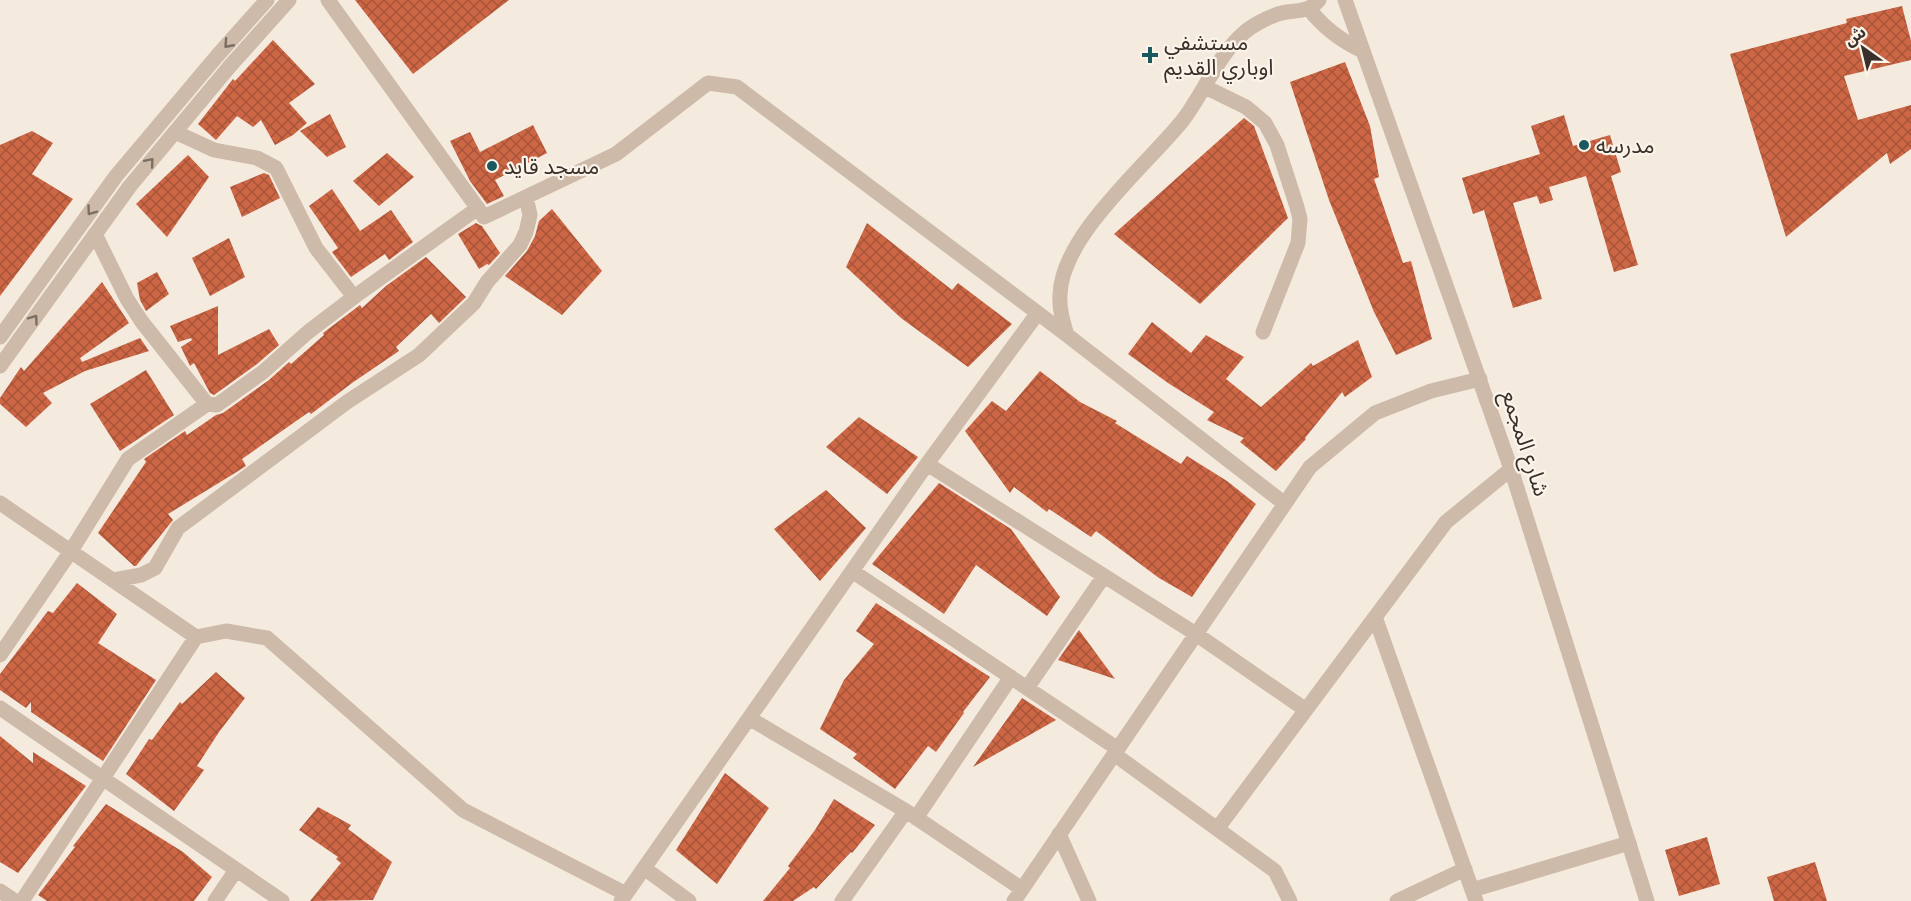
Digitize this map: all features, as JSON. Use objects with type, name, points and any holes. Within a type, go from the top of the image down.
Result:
[{"type":"street","points":[[0,337],[116,176],[267,0]]},
{"type":"street","points":[[0,366],[130,186],[230,66],[289,0]]},
{"type":"street","points":[[328,0],[484,217],[616,154],[708,83],[737,87],[1036,314],[1067,335],[1285,504]]},
{"type":"street","name":"شارع المجمع","points":[[1349,1],[1363,51],[1511,469],[1647,901]]},
{"type":"street","points":[[1067,335],[1061,316],[1059,295],[1063,274],[1071,255],[1106,206],[1183,119],[1234,42],[1263,21],[1279,14],[1314,5],[1318,20],[1339,38],[1363,51]]},
{"type":"street","points":[[1205,87],[1246,107],[1265,123],[1277,145],[1300,219],[1298,243],[1263,332]]},
{"type":"street","points":[[175,132],[214,150],[257,158],[276,168],[316,248],[354,297]]},
{"type":"street","points":[[113,580],[141,575],[155,568],[178,528],[347,402],[419,355],[474,303],[487,282],[520,245],[530,215],[526,197]]},
{"type":"street","points":[[0,655],[128,459],[207,404],[217,405],[263,372],[354,297],[478,208]]},
{"type":"street","points":[[95,234],[127,299],[142,322],[207,404]]},
{"type":"street","points":[[22,901],[196,637],[226,631],[267,638],[463,810],[624,898],[927,464],[1036,314]]},
{"type":"street","points":[[749,718],[911,814],[1018,895],[1310,467],[1376,413],[1431,391],[1480,379]]},
{"type":"street","points":[[927,464],[1196,634],[1306,710]]},
{"type":"street","points":[[1217,829],[1446,522],[1511,469]]},
{"type":"street","points":[[0,503],[196,637]]},
{"type":"street","points":[[852,571],[1027,688],[1275,871],[1290,901]]},
{"type":"street","points":[[1027,688],[1104,576]]},
{"type":"street","points":[[1375,617],[1474,896],[1629,843]]},
{"type":"street","points":[[842,901],[911,814],[1011,677]]},
{"type":"street","points":[[0,708],[282,901]]},
{"type":"street","points":[[1059,834],[1089,901]]},
{"type":"street","points":[[644,868],[689,901]]},
{"type":"street","points":[[1397,901],[1465,869]]},
{"type":"street","points":[[215,901],[236,870]]},
{"type":"street","points":[[0,891],[15,901]]},
{"type":"building","points":[[355,0],[509,0],[413,74]]},
{"type":"building","points":[[1902,6],[1911,41],[1911,60],[1844,76],[1858,120],[1911,105],[1911,149],[1890,164],[1887,153],[1786,237],[1730,54],[1847,23],[1846,19]]},
{"type":"building","points":[[273,40],[315,84],[289,103],[307,123],[293,135],[275,145],[261,120],[253,127],[237,116],[216,140],[198,124],[233,79],[235,81]]},
{"type":"building","points":[[1345,62],[1370,126],[1379,177],[1374,179],[1403,263],[1411,261],[1432,339],[1396,355],[1374,312],[1329,200],[1290,82]]},
{"type":"building","points":[[330,114],[346,147],[327,157],[300,131]]},
{"type":"building","points":[[1564,115],[1573,146],[1610,135],[1621,172],[1611,176],[1638,265],[1614,272],[1586,176],[1549,187],[1553,200],[1540,204],[1537,196],[1513,203],[1542,299],[1513,308],[1484,210],[1473,214],[1462,178],[1540,154],[1531,126]]},
{"type":"building","points":[[1244,118],[1254,126],[1288,218],[1200,304],[1114,234]]},
{"type":"building","name":"مسجد قايد","points":[[533,125],[547,153],[495,180],[504,196],[487,204],[470,181],[450,141],[470,132],[480,152]]},
{"type":"building","points":[[32,131],[53,143],[32,174],[73,199],[0,296],[0,145]]},
{"type":"building","points":[[387,153],[414,177],[379,206],[353,181]]},
{"type":"building","points":[[188,155],[209,177],[167,237],[136,204]]},
{"type":"building","points":[[264,173],[269,175],[280,198],[242,217],[230,187]]},
{"type":"building","points":[[332,189],[360,231],[391,210],[413,242],[389,260],[385,254],[351,277],[332,252],[338,248],[309,206]]},
{"type":"building","points":[[552,209],[602,271],[562,315],[505,276],[527,251],[535,236],[539,221]]},
{"type":"building","points":[[476,223],[482,226],[500,253],[489,265],[479,269],[458,234]]},
{"type":"building","points":[[867,223],[952,290],[958,283],[1012,324],[968,367],[901,318],[846,267]]},
{"type":"building","points":[[229,238],[245,277],[210,296],[192,258]]},
{"type":"building","points":[[426,257],[466,297],[439,323],[431,314],[396,347],[399,351],[311,414],[309,412],[242,459],[246,466],[168,514],[173,520],[136,566],[98,533],[146,462],[144,459],[185,431],[187,435],[216,415],[223,413],[269,380],[289,362],[291,364],[324,335],[323,333],[360,305],[362,308],[386,286]]},
{"type":"building","points":[[157,272],[169,294],[146,311],[140,300],[137,283]]},
{"type":"building","points":[[102,282],[129,323],[80,358],[82,362],[140,338],[149,351],[85,371],[43,393],[52,403],[26,427],[0,404],[0,398],[21,367],[24,371]]},
{"type":"building","points":[[218,306],[218,355],[269,329],[279,345],[214,395],[210,393],[194,363],[190,366],[181,347],[192,340],[191,338],[178,342],[170,326]]},
{"type":"building","points":[[1152,322],[1191,353],[1206,335],[1244,357],[1226,379],[1261,407],[1311,363],[1313,366],[1358,340],[1372,377],[1345,397],[1342,392],[1306,439],[1276,471],[1240,442],[1244,438],[1207,420],[1214,412],[1128,354]]},
{"type":"building","points":[[146,370],[174,415],[120,451],[90,404]]},
{"type":"building","points":[[1040,371],[1080,402],[1117,421],[1115,423],[1181,464],[1187,456],[1227,481],[1256,504],[1192,597],[1159,578],[1096,531],[1091,537],[1049,509],[1047,512],[1014,487],[1010,493],[965,431],[992,401],[1006,411]]},
{"type":"building","points":[[859,417],[918,457],[887,494],[826,447]]},
{"type":"building","points":[[939,483],[1011,529],[1060,597],[1047,616],[976,565],[944,614],[872,564]]},
{"type":"building","points":[[826,490],[866,528],[820,581],[774,529]]},
{"type":"building","points":[[77,583],[117,614],[98,643],[156,680],[103,761],[31,712],[31,702],[26,708],[0,690],[0,674],[48,611],[53,613]]},
{"type":"building","points":[[876,603],[990,677],[936,752],[928,746],[895,789],[853,758],[857,754],[820,729],[844,680],[874,644],[856,631]]},
{"type":"building","points":[[1079,630],[1115,679],[1058,660]]},
{"type":"building","points":[[216,672],[245,698],[197,766],[204,770],[174,811],[126,774],[149,739],[152,740],[180,702],[182,704]]},
{"type":"building","points":[[1022,698],[1056,720],[973,767]]},
{"type":"building","points":[[0,736],[33,763],[33,752],[86,786],[18,873],[0,862]]},
{"type":"building","points":[[725,773],[769,808],[717,884],[676,850]]},
{"type":"building","points":[[834,799],[875,825],[852,853],[816,889],[814,887],[793,901],[763,901],[790,868],[788,866],[815,830]]},
{"type":"building","points":[[106,804],[183,852],[212,877],[194,901],[47,901],[38,895]]},
{"type":"building","points":[[318,807],[351,825],[348,829],[392,862],[373,900],[310,901],[341,863],[336,859],[338,857],[299,830]]},
{"type":"building","points":[[1707,837],[1720,884],[1679,896],[1665,850]]},
{"type":"building","points":[[1815,862],[1827,901],[1774,901],[1767,877]]},
{"type":"place","name":"مستشفي اوباري القديم","points":[[1150,55]]},
{"type":"place","name":"مدرسه","points":[[1584,145]]},
{"type":"place","name":"مسجد قايد","points":[[492,166]]}]
